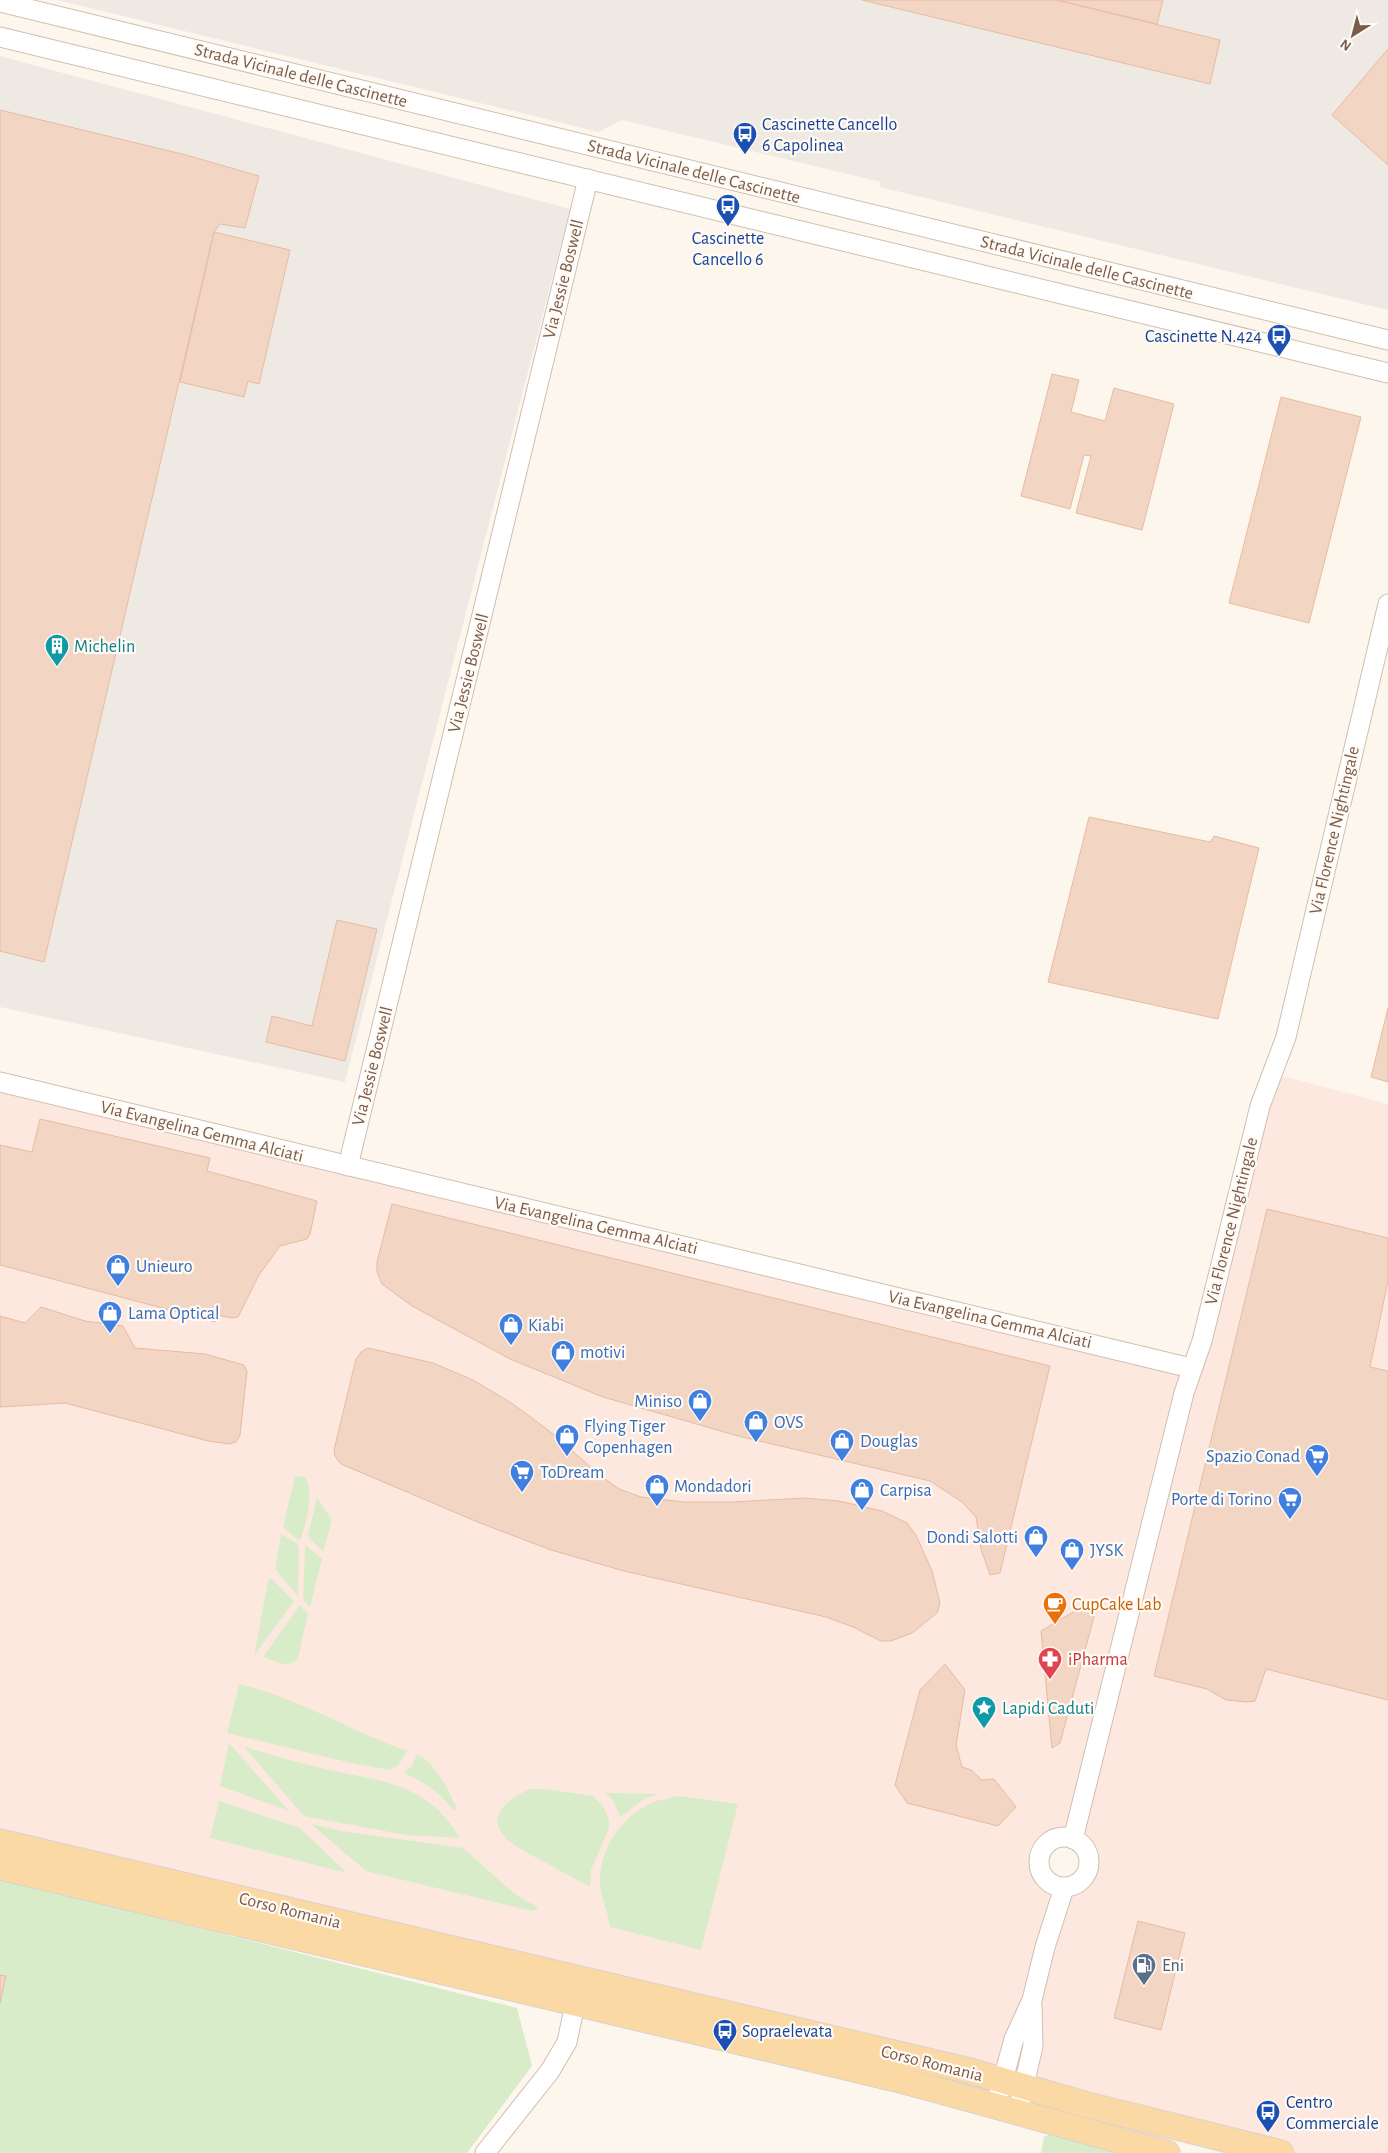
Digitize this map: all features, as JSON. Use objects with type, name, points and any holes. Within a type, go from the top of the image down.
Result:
[{"type":"main road","name":"Corso Romania","points":[[0,1842],[970,2070],[1013,2084],[1281,2153]]},
{"type":"main road","name":"Corso Romania","points":[[0,1867],[1007,2108],[1078,2130],[1167,2153]]},
{"type":"street","name":"Strada Vicinale delle Cascinette","points":[[0,2],[1388,340]]},
{"type":"street","name":"Strada Vicinale delle Cascinette","points":[[0,36],[1388,373]]},
{"type":"street","name":"Via Jessie Boswell","points":[[348,1166],[588,179]]},
{"type":"street","points":[[773,224],[780,192]]},
{"type":"street","name":"Via Florence Nightingale","points":[[1073,1839],[1192,1368],[1202,1340],[1260,1106],[1286,1037],[1388,604]]},
{"type":"street","name":"Via Evangelina Gemma Alciati","points":[[0,1082],[1192,1368]]},
{"type":"street","points":[[1066,1837],[1073,1839],[1085,1848],[1090,1864],[1088,1872],[1081,1882],[1064,1888],[1052,1885],[1041,1875],[1038,1859],[1041,1852],[1052,1840],[1066,1837]]},
{"type":"street","points":[[1007,2108],[1013,2084],[1014,2039],[1032,2000],[1045,1947],[1064,1888]]},
{"type":"street","points":[[485,2153],[550,2071],[567,2042],[581,1979]]},
{"type":"shaded area","points":[[57,0],[1388,0],[1388,310],[880,187],[881,182],[622,120],[599,132]]},
{"type":"shaded area","name":"Michelin","points":[[0,56],[570,209],[345,1082],[0,1007]]},
{"type":"shaded area","points":[[1272,1073],[1388,1104],[1388,2153],[1281,2153],[1024,2087],[1032,2002],[1003,2080],[0,1842],[0,1080],[1191,1368]],"holes":[[[1058,1837],[1066,1837],[1080,1842],[1089,1856],[1090,1864],[1085,1877],[1070,1887],[1052,1885],[1041,1875],[1039,1867],[1041,1851],[1045,1845]]]},
{"type":"green space","points":[[295,1476],[306,1477],[309,1493],[308,1515],[301,1538],[298,1540],[283,1527]]},
{"type":"green space","points":[[317,1497],[332,1520],[323,1552],[308,1536]]},
{"type":"green space","points":[[281,1534],[299,1547],[298,1596],[275,1569]]},
{"type":"green space","points":[[305,1545],[322,1559],[310,1607],[303,1600]]},
{"type":"green space","points":[[271,1578],[294,1601],[254,1656],[268,1581]]},
{"type":"green space","points":[[300,1605],[308,1614],[298,1658],[294,1662],[286,1664],[263,1657]]},
{"type":"green space","points":[[239,1684],[303,1706],[407,1751],[398,1766],[390,1770],[351,1763],[227,1733]]},
{"type":"green space","points":[[229,1743],[289,1811],[220,1786]]},
{"type":"green space","points":[[244,1747],[315,1767],[402,1787],[433,1805],[447,1819],[460,1838],[406,1835],[304,1816]]},
{"type":"green space","points":[[417,1754],[429,1763],[440,1777],[456,1807],[454,1811],[431,1788],[403,1773],[412,1766]]},
{"type":"green space","points":[[529,1789],[546,1789],[593,1796],[604,1808],[609,1820],[609,1828],[591,1870],[590,1887],[515,1846],[499,1829],[497,1821],[503,1807]]},
{"type":"green space","points":[[605,1793],[659,1794],[646,1798],[620,1817],[613,1800]]},
{"type":"green space","points":[[678,1796],[738,1804],[701,1950],[610,1927],[600,1888],[604,1857],[616,1833],[624,1823],[644,1807],[656,1801]]},
{"type":"green space","points":[[219,1801],[300,1828],[347,1873],[210,1838]]},
{"type":"green space","points":[[311,1824],[341,1831],[463,1848],[516,1895],[538,1909],[532,1911],[366,1871]]},
{"type":"green space","points":[[0,1878],[517,2008],[532,2066],[467,2153],[0,2153]]},
{"type":"green space","points":[[1053,2133],[1115,2153],[1041,2153],[1044,2137]]},
{"type":"building","points":[[862,0],[1057,0],[1220,40],[1210,84]]},
{"type":"building","points":[[1057,0],[1163,0],[1157,24]]},
{"type":"building","points":[[1388,49],[1388,165],[1332,115]]},
{"type":"building","name":"Michelin","points":[[0,110],[186,155],[259,176],[245,228],[220,224],[214,232],[44,962],[0,951]]},
{"type":"building","points":[[214,232],[290,250],[259,384],[248,381],[244,397],[180,382]]},
{"type":"building","points":[[1052,374],[1079,380],[1071,412],[1105,421],[1114,388],[1174,404],[1142,530],[1076,513],[1091,456],[1084,455],[1070,509],[1021,496]]},
{"type":"building","points":[[1281,397],[1361,417],[1309,623],[1229,603]]},
{"type":"building","points":[[1089,817],[1210,842],[1214,836],[1259,848],[1218,1019],[1048,982]]},
{"type":"building","points":[[337,920],[377,929],[345,1061],[266,1042],[272,1016],[312,1026]]},
{"type":"building","points":[[1388,1008],[1388,1082],[1371,1077]]},
{"type":"building","points":[[40,1119],[210,1158],[207,1171],[317,1201],[310,1234],[307,1239],[280,1246],[259,1275],[238,1317],[232,1318],[216,1315],[215,1322],[0,1265],[0,1145],[32,1152]]},
{"type":"building","points":[[392,1204],[1050,1366],[1000,1573],[990,1575],[981,1549],[976,1517],[962,1502],[930,1481],[738,1436],[603,1397],[510,1359],[412,1306],[382,1284],[377,1272],[377,1262]]},
{"type":"building","name":"Porte di Torino","points":[[1267,1209],[1388,1238],[1388,1281],[1370,1367],[1388,1371],[1388,1700],[1266,1669],[1255,1701],[1247,1702],[1226,1700],[1207,1689],[1154,1676]]},
{"type":"building","points":[[41,1307],[85,1321],[123,1326],[135,1348],[205,1354],[244,1365],[247,1371],[240,1435],[236,1442],[229,1444],[208,1441],[65,1403],[0,1407],[0,1316],[25,1323]]},
{"type":"building","name":"ToDream","points":[[368,1348],[433,1363],[473,1380],[513,1404],[552,1433],[602,1477],[619,1489],[641,1497],[684,1502],[733,1502],[804,1498],[839,1501],[882,1511],[907,1523],[916,1535],[932,1571],[940,1603],[937,1613],[912,1633],[891,1641],[881,1641],[853,1627],[826,1617],[624,1571],[551,1550],[480,1523],[341,1464],[335,1456],[334,1450],[356,1359],[361,1352]]},
{"type":"building","points":[[1080,1608],[1095,1613],[1060,1743],[1052,1748],[1041,1631]]},
{"type":"building","points":[[945,1664],[965,1690],[956,1745],[962,1767],[971,1770],[982,1780],[994,1779],[1016,1807],[998,1826],[907,1803],[895,1785],[920,1690]]},
{"type":"building","points":[[1138,1921],[1185,1933],[1161,2030],[1114,2018]]},
{"type":"building","points":[[0,1975],[6,1976],[0,2003]]},
{"type":"place","name":"Cascinette Cancello 6 Capolinea","points":[[745,155]]},
{"type":"place","name":"Cascinette Cancello 6","points":[[728,227]]},
{"type":"place","name":"Cascinette N.424","points":[[1279,357]]},
{"type":"place","name":"Michelin","points":[[57,667]]},
{"type":"place","name":"Unieuro","points":[[118,1287]]},
{"type":"place","name":"Lama Optical","points":[[110,1334]]},
{"type":"place","name":"Kiabi","points":[[511,1346]]},
{"type":"place","name":"motivi","points":[[563,1373]]},
{"type":"place","name":"Miniso","points":[[700,1422]]},
{"type":"place","name":"OVS","points":[[756,1443]]},
{"type":"place","name":"Flying Tiger Copenhagen","points":[[567,1457]]},
{"type":"place","name":"Douglas","points":[[842,1462]]},
{"type":"place","name":"Spazio Conad","points":[[1317,1477]]},
{"type":"place","name":"ToDream","points":[[522,1493]]},
{"type":"place","name":"Mondadori","points":[[657,1507]]},
{"type":"place","name":"Carpisa","points":[[862,1511]]},
{"type":"place","name":"Porte di Torino","points":[[1290,1520]]},
{"type":"place","name":"Dondi Salotti","points":[[1036,1558]]},
{"type":"place","name":"JYSK","points":[[1072,1571]]},
{"type":"place","name":"CupCake Lab","points":[[1055,1625]]},
{"type":"place","name":"iPharma","points":[[1050,1680]]},
{"type":"place","name":"Lapidi Caduti","points":[[984,1729]]},
{"type":"place","name":"Eni","points":[[1144,1986]]},
{"type":"place","name":"Sopraelevata","points":[[725,2052]]},
{"type":"place","name":"Centro Commerciale","points":[[1268,2133]]}]
